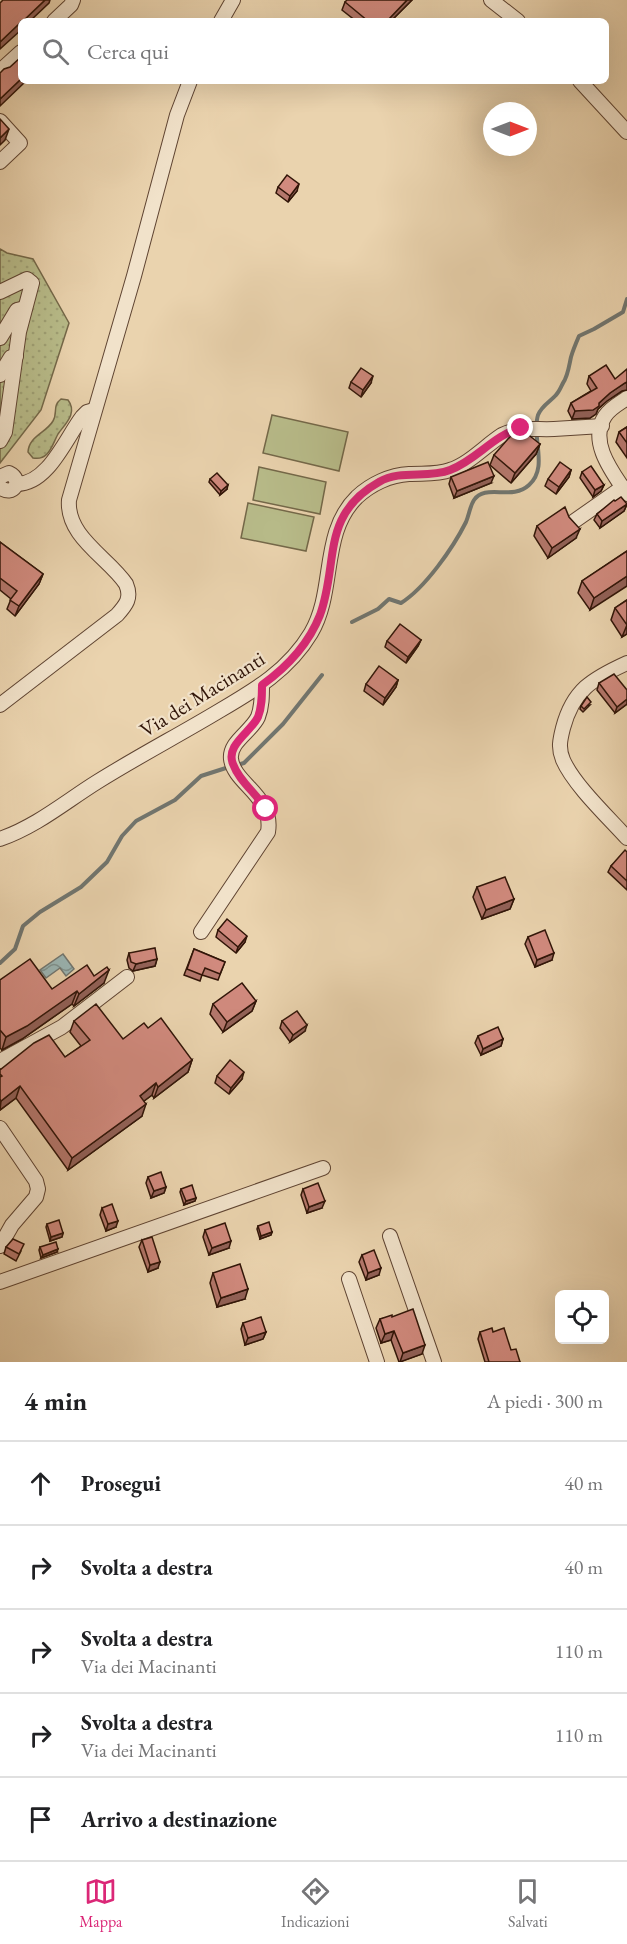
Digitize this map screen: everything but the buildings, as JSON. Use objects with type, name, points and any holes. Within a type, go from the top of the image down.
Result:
[{"type":"street","points":[[57,18],[73,0]]},
{"type":"street","points":[[223,18],[233,0]]},
{"type":"street","points":[[491,0],[514,18]]},
{"type":"street","points":[[0,71],[18,55]]},
{"type":"street","points":[[0,705],[117,615],[128,602],[129,593],[126,584],[82,536],[74,524],[69,510],[70,495],[134,276],[177,115],[189,84]]},
{"type":"street","points":[[583,84],[627,132]]},
{"type":"street","points":[[0,121],[20,143],[0,162]]},
{"type":"street","points":[[0,292],[27,279],[32,286],[25,308],[16,356],[7,426],[0,441]]},
{"type":"street","points":[[0,338],[17,310],[25,308]]},
{"type":"street","points":[[0,375],[10,357],[16,356]]},
{"type":"street","points":[[573,522],[625,490],[611,470],[601,442],[602,426],[607,414],[627,398]]},
{"type":"street","points":[[0,487],[4,491],[10,491],[17,484],[31,480],[55,459],[82,417],[94,410]]},
{"type":"street","name":"Via dei Macinanti","points":[[0,838],[35,824],[97,782],[262,685],[290,661],[313,631],[325,599],[330,558],[339,524],[347,508],[358,496],[391,477],[453,469],[502,435],[521,428],[602,426]]},
{"type":"street","points":[[0,477],[6,473],[12,474],[17,484]]},
{"type":"street","points":[[627,663],[596,680],[573,699],[559,741],[564,762],[592,800],[627,837]]},
{"type":"street","points":[[201,932],[268,832],[266,809],[234,767],[231,756],[233,747],[252,728],[260,713],[262,685]]},
{"type":"street","points":[[0,1061],[62,1027],[127,977]]},
{"type":"street","points":[[0,1128],[36,1181],[38,1191],[12,1225],[0,1246]]},
{"type":"street","points":[[0,1282],[322,1168]]},
{"type":"street","points":[[390,1236],[434,1362]]},
{"type":"street","points":[[349,1279],[377,1362]]},
{"type":"green space","points":[[0,249],[33,259],[69,323],[41,410],[0,463]]},
{"type":"green space","points":[[61,399],[68,400],[72,409],[71,414],[46,455],[33,458],[28,452],[31,442],[53,421],[57,404]]},
{"type":"green space","points":[[272,415],[348,432],[339,471],[263,453]]},
{"type":"green space","points":[[259,467],[326,482],[320,514],[253,500]]},
{"type":"green space","points":[[248,503],[314,517],[306,551],[241,538]]},
{"type":"water","points":[[63,954],[74,969],[66,976],[60,968],[46,978],[40,970]]},
{"type":"waterway","points":[[352,622],[378,609],[389,599],[401,603],[419,588],[454,544],[466,522],[474,500],[479,495],[522,490],[535,478],[539,461],[536,433],[538,415],[557,394],[565,380],[579,336],[623,312],[627,299]]},
{"type":"waterway","points":[[237,765],[244,763],[283,724],[322,675]]},
{"type":"waterway","points":[[0,963],[15,949],[23,926],[40,912],[81,887],[107,862],[122,836],[136,821],[175,800],[201,776],[229,767]]},
{"type":"route","points":[[266,809],[236,771],[231,760],[233,747],[248,732],[260,713],[262,685],[290,661],[313,631],[325,599],[334,539],[347,508],[358,496],[383,480],[402,475],[453,469],[462,465],[502,435],[521,428]]}]
